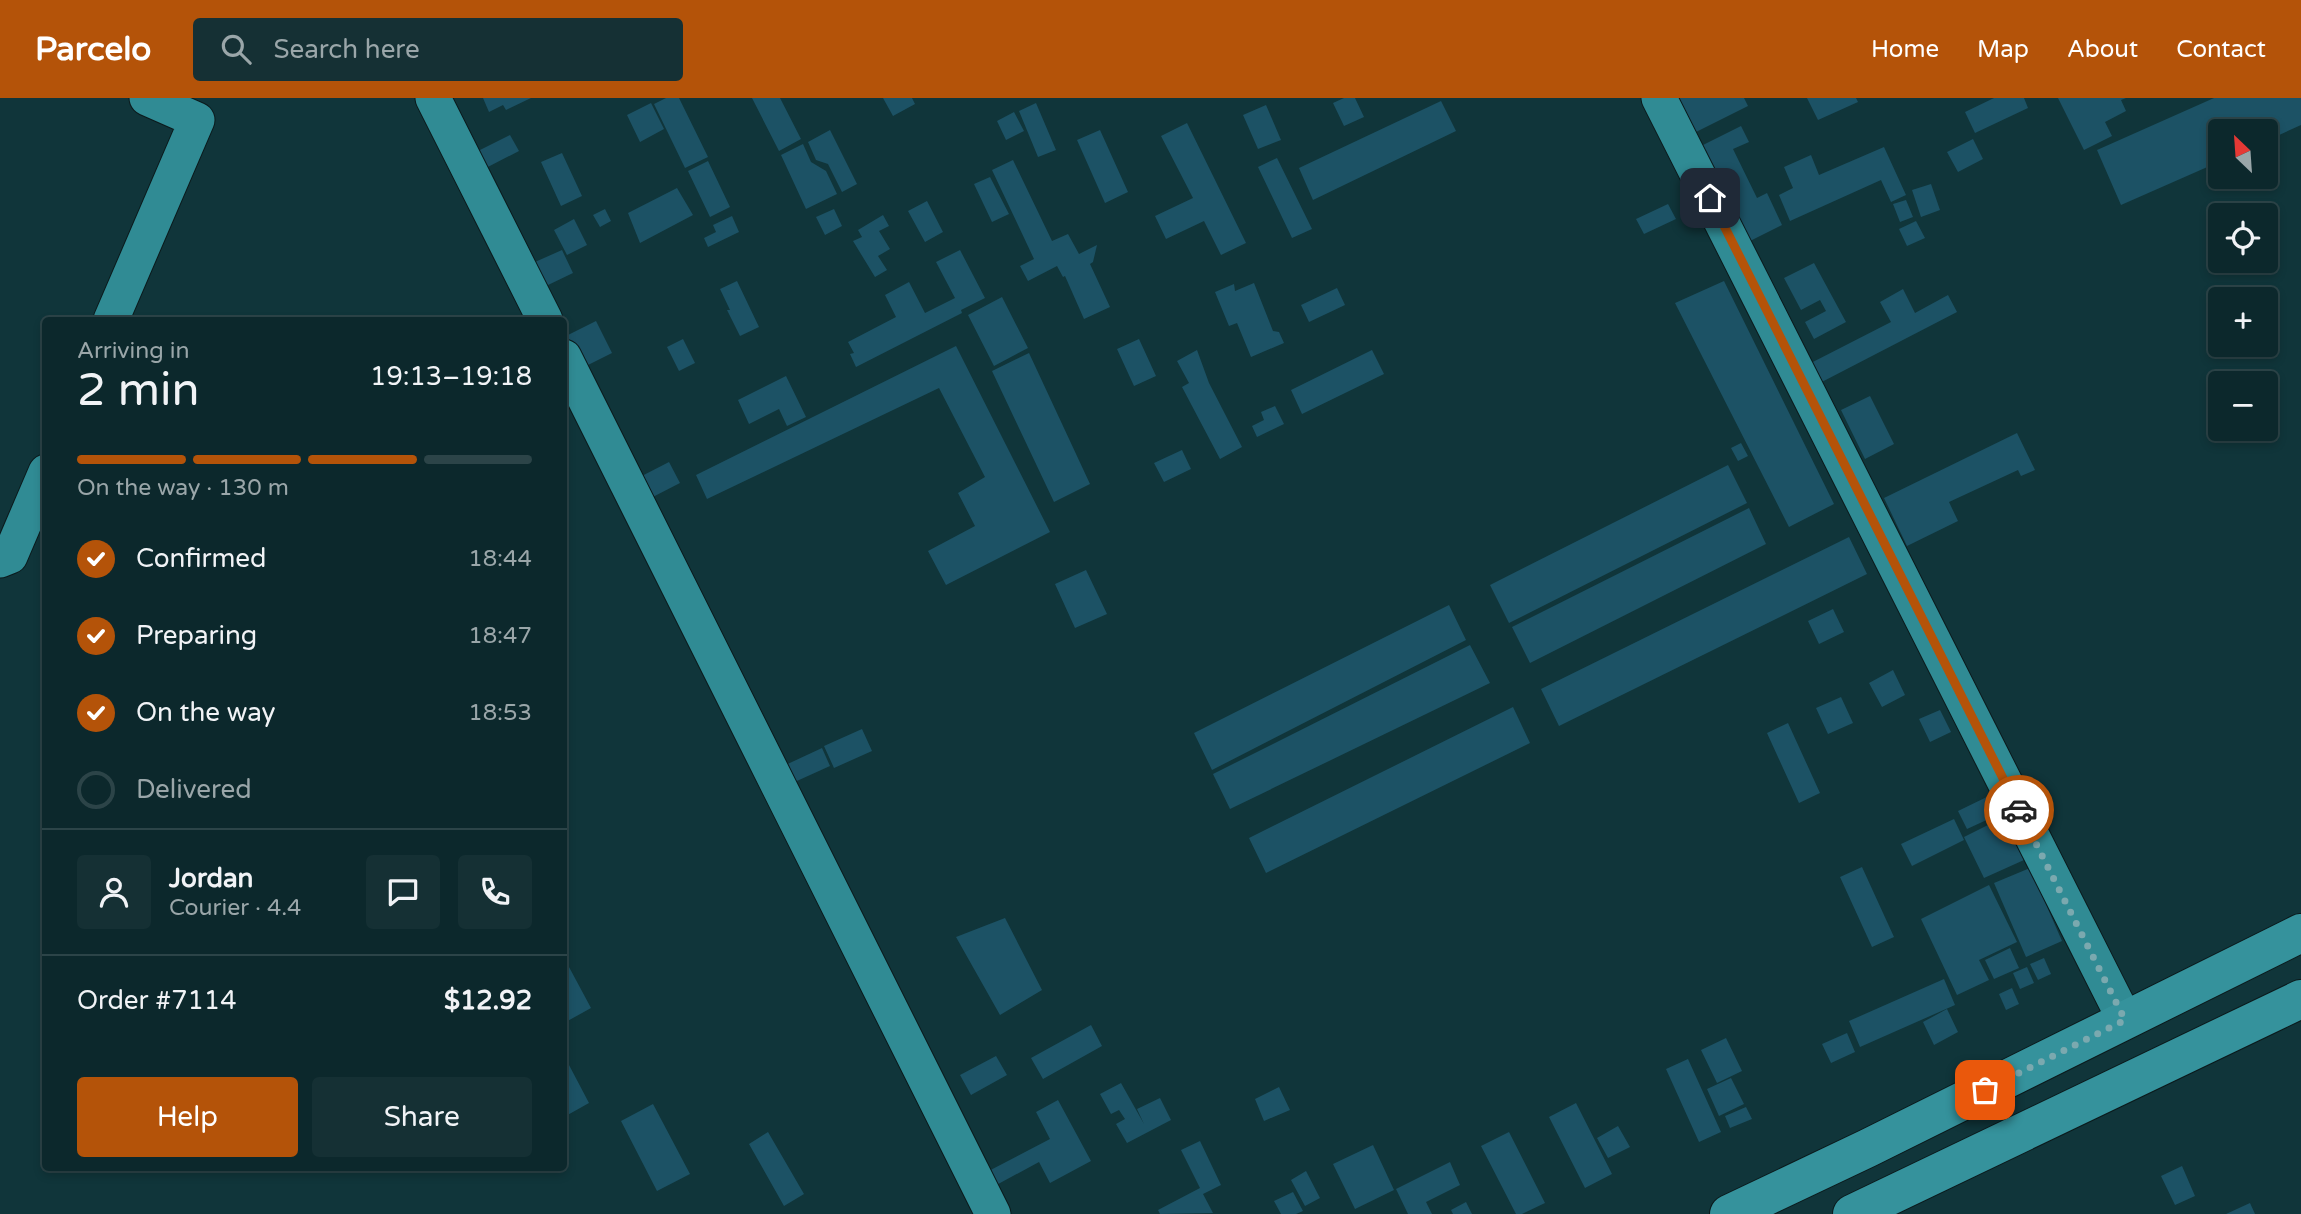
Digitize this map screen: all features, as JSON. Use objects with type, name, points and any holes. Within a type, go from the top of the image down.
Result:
[{"type":"highway","points":[[1729,1214],[2301,933]]},
{"type":"highway","points":[[1852,1214],[2301,999]]},
{"type":"street","points":[[112,317],[197,120],[147,98]]},
{"type":"street","points":[[433,98],[543,317]]},
{"type":"street","points":[[1660,98],[2125,1020]]},
{"type":"street","points":[[567,364],[993,1214]]},
{"type":"street","points":[[0,560],[10,556],[42,481]]},
{"type":"building","points":[[483,98],[531,98],[506,110],[503,105],[489,112]]},
{"type":"building","points":[[666,98],[679,98],[708,157],[685,168],[654,104]]},
{"type":"building","points":[[752,98],[780,98],[801,139],[779,151]]},
{"type":"building","points":[[883,98],[912,98],[915,104],[893,116]]},
{"type":"building","points":[[1344,98],[1355,98],[1364,117],[1344,126],[1333,103]]},
{"type":"building","points":[[1674,98],[1744,98],[1748,106],[1692,134]]},
{"type":"building","points":[[1807,98],[1856,98],[1858,102],[1818,120]]},
{"type":"building","points":[[1994,98],[2024,98],[2028,108],[1975,133],[1965,112]]},
{"type":"building","points":[[2058,98],[2126,98],[2121,100],[2126,111],[2105,122],[2112,136],[2084,150]]},
{"type":"building","points":[[2214,98],[2301,98],[2301,125],[2278,136],[2278,119],[2208,119],[2208,167],[2121,205],[2097,150]]},
{"type":"building","points":[[1441,101],[1456,131],[1313,200],[1299,168]]},
{"type":"building","points":[[651,103],[664,129],[640,142],[627,115]]},
{"type":"building","points":[[1036,103],[1056,150],[1038,157],[1019,111]]},
{"type":"building","points":[[1266,105],[1281,140],[1258,149],[1243,115]]},
{"type":"building","points":[[1014,112],[1024,131],[1006,140],[997,121]]},
{"type":"building","points":[[1187,123],[1246,243],[1221,255],[1204,221],[1166,239],[1155,216],[1193,198],[1161,136]]},
{"type":"building","points":[[1741,126],[1749,142],[1733,149],[1757,198],[1767,193],[1782,225],[1750,241],[1695,149]]},
{"type":"building","points":[[830,130],[857,184],[842,192],[828,164],[816,160],[808,142]]},
{"type":"building","points":[[1100,130],[1128,192],[1105,203],[1077,140]]},
{"type":"building","points":[[510,135],[519,151],[482,170],[474,153]]},
{"type":"building","points":[[1973,139],[1983,159],[1958,172],[1947,152]]},
{"type":"building","points":[[803,144],[811,162],[826,171],[837,194],[806,209],[781,155]]},
{"type":"building","points":[[1884,147],[1906,195],[1891,202],[1881,180],[1790,221],[1779,195],[1793,188],[1784,167],[1811,155],[1819,175]]},
{"type":"building","points":[[562,153],[582,196],[561,206],[541,162]]},
{"type":"building","points":[[1277,158],[1312,229],[1292,238],[1258,167]]},
{"type":"building","points":[[1013,160],[1052,241],[1068,234],[1079,254],[1097,245],[1093,262],[1090,264],[1110,307],[1084,319],[1065,276],[1063,277],[1057,266],[1028,281],[1020,266],[1034,259],[992,170]]},
{"type":"building","points":[[708,161],[730,207],[710,217],[688,171]]},
{"type":"building","points":[[990,177],[1009,214],[992,222],[974,184]]},
{"type":"building","points":[[1931,184],[1940,210],[1921,217],[1912,190]]},
{"type":"building","points":[[677,188],[693,215],[640,243],[628,213]]},
{"type":"building","points":[[1906,200],[1913,217],[1900,222],[1893,204]]},
{"type":"building","points":[[927,201],[943,232],[925,242],[908,211]]},
{"type":"building","points":[[1668,204],[1676,219],[1644,234],[1636,219]]},
{"type":"building","points":[[605,209],[611,221],[600,227],[593,215]]},
{"type":"building","points":[[834,209],[842,226],[825,235],[816,217]]},
{"type":"building","points":[[883,215],[889,226],[879,231],[890,249],[878,256],[887,270],[875,277],[853,241],[862,237],[858,230]]},
{"type":"building","points":[[732,216],[739,232],[708,247],[704,238],[716,232],[713,225]]},
{"type":"building","points":[[574,219],[587,245],[567,255],[554,230]]},
{"type":"building","points":[[1916,221],[1925,238],[1907,246],[1899,229]]},
{"type":"building","points":[[562,250],[573,273],[546,286],[535,262]]},
{"type":"building","points":[[960,250],[985,298],[961,310],[962,313],[856,367],[850,354],[854,353],[848,342],[896,317],[885,295],[909,282],[925,313],[955,298],[936,262]]},
{"type":"building","points":[[1814,263],[1846,322],[1814,339],[1805,322],[1826,311],[1820,300],[1801,310],[1784,278]]},
{"type":"building","points":[[737,281],[759,327],[740,336],[720,289]]},
{"type":"building","points":[[1724,281],[1834,504],[1789,527],[1675,303]]},
{"type":"building","points":[[1254,283],[1273,331],[1279,332],[1284,343],[1251,357],[1237,323],[1229,326],[1215,292],[1234,284],[1235,291]]},
{"type":"building","points":[[1337,288],[1345,305],[1309,322],[1301,305]]},
{"type":"building","points":[[1903,289],[1915,313],[1948,295],[1957,312],[1816,385],[1805,366],[1891,322],[1880,302]]},
{"type":"building","points":[[1002,297],[1028,348],[994,366],[968,315]]},
{"type":"building","points":[[596,321],[612,353],[582,368],[567,336]]},
{"type":"building","points":[[683,339],[695,363],[679,371],[667,347]]},
{"type":"building","points":[[1139,339],[1156,376],[1134,386],[1117,349]]},
{"type":"building","points":[[956,346],[1050,532],[946,585],[928,551],[975,526],[958,493],[985,477],[939,388],[707,499],[696,475]]},
{"type":"building","points":[[1197,350],[1209,383],[1242,447],[1220,459],[1182,387],[1189,383],[1177,361]]},
{"type":"building","points":[[1372,350],[1384,374],[1302,414],[1291,390]]},
{"type":"building","points":[[1029,353],[1090,484],[1054,502],[992,371]]},
{"type":"building","points":[[786,376],[806,417],[787,426],[779,409],[749,424],[738,400]]},
{"type":"building","points":[[1870,396],[1894,444],[1865,459],[1841,410]]},
{"type":"building","points":[[1275,406],[1284,424],[1257,437],[1252,426],[1264,420],[1261,412]]},
{"type":"building","points":[[2017,433],[2035,470],[2021,476],[2018,470],[1949,502],[1958,521],[1907,546],[1884,498]]},
{"type":"building","points":[[1741,443],[1748,456],[1738,461],[1731,448]]},
{"type":"building","points":[[1182,450],[1191,469],[1164,482],[1154,463]]},
{"type":"building","points":[[669,462],[680,483],[645,501],[634,480]]},
{"type":"building","points":[[1728,465],[1747,503],[1509,623],[1490,585]]},
{"type":"building","points":[[1749,508],[1766,544],[1530,663],[1512,627]]},
{"type":"building","points":[[1849,537],[1867,574],[1559,726],[1541,689]]},
{"type":"building","points":[[1086,570],[1107,614],[1075,628],[1055,584]]},
{"type":"building","points":[[1449,605],[1466,640],[1212,770],[1194,733]]},
{"type":"building","points":[[1833,609],[1844,632],[1819,644],[1808,621]]},
{"type":"building","points":[[1470,645],[1490,683],[1230,809],[1213,774]]},
{"type":"building","points":[[1893,670],[1905,695],[1882,707],[1869,683]]},
{"type":"building","points":[[1841,697],[1853,723],[1828,734],[1816,708]]},
{"type":"building","points":[[1513,707],[1530,743],[1266,873],[1249,838]]},
{"type":"building","points":[[1940,710],[1951,732],[1930,742],[1919,719]]},
{"type":"building","points":[[1788,723],[1820,793],[1799,803],[1767,733]]},
{"type":"building","points":[[862,729],[872,751],[834,768],[824,746]]},
{"type":"building","points":[[822,748],[830,766],[788,785],[779,768]]},
{"type":"building","points":[[1995,793],[2004,812],[1967,829],[1958,811]]},
{"type":"building","points":[[2004,817],[2024,860],[1984,878],[1964,837]]},
{"type":"building","points":[[1954,819],[1964,840],[1912,866],[1901,844]]},
{"type":"building","points":[[1862,867],[1894,937],[1872,947],[1840,877]]},
{"type":"building","points":[[2030,868],[2062,941],[2026,957],[1994,883]]},
{"type":"building","points":[[1989,885],[2017,942],[1979,960],[1989,980],[1957,995],[1921,919]]},
{"type":"building","points":[[1005,918],[1042,990],[1000,1015],[956,937]]},
{"type":"building","points":[[2010,948],[2019,968],[1994,979],[1985,960]]},
{"type":"building","points":[[2044,958],[2051,974],[2038,980],[2030,964]]},
{"type":"building","points":[[569,967],[591,1008],[567,1021]]},
{"type":"building","points":[[2027,967],[2034,983],[2020,989],[2013,973]]},
{"type":"building","points":[[1944,979],[1955,1005],[1860,1047],[1849,1021]]},
{"type":"building","points":[[2012,988],[2019,1004],[2006,1010],[1999,994]]},
{"type":"building","points":[[1947,1009],[1958,1032],[1934,1045],[1923,1022]]},
{"type":"building","points":[[1091,1025],[1102,1046],[1043,1079],[1031,1058]]},
{"type":"building","points":[[1847,1033],[1855,1052],[1831,1063],[1822,1044]]},
{"type":"building","points":[[1726,1038],[1742,1071],[1717,1083],[1701,1050]]},
{"type":"building","points":[[996,1056],[1007,1075],[971,1095],[960,1075]]},
{"type":"building","points":[[1688,1059],[1721,1132],[1699,1142],[1666,1069]]},
{"type":"building","points":[[569,1065],[589,1103],[567,1115]]},
{"type":"building","points":[[1731,1078],[1744,1104],[1719,1116],[1707,1089]]},
{"type":"building","points":[[1121,1083],[1144,1124],[1137,1109],[1160,1098],[1171,1120],[1127,1143],[1116,1124],[1125,1119],[1119,1110],[1111,1114],[1100,1094]]},
{"type":"building","points":[[1279,1087],[1290,1110],[1264,1121],[1255,1099]]},
{"type":"building","points":[[1058,1100],[1091,1161],[1050,1183],[1039,1162],[989,1189],[981,1175],[1050,1139],[1036,1112]]},
{"type":"building","points":[[1576,1103],[1612,1174],[1585,1188],[1549,1117]]},
{"type":"building","points":[[653,1104],[690,1174],[657,1191],[621,1121]]},
{"type":"building","points":[[1746,1107],[1752,1119],[1730,1128],[1725,1116]]},
{"type":"building","points":[[1618,1126],[1630,1147],[1608,1158],[1597,1138]]},
{"type":"building","points":[[768,1132],[804,1194],[784,1206],[749,1144]]},
{"type":"building","points":[[1509,1132],[1545,1203],[1522,1214],[1516,1214],[1481,1146]]},
{"type":"building","points":[[1200,1141],[1221,1185],[1203,1194],[1213,1213],[1160,1214],[1158,1210],[1200,1188],[1181,1150]]},
{"type":"building","points":[[1373,1145],[1394,1190],[1355,1209],[1333,1164]]},
{"type":"building","points":[[1450,1162],[1460,1185],[1426,1202],[1432,1214],[1408,1214],[1396,1189]]},
{"type":"building","points":[[2182,1166],[2195,1196],[2175,1205],[2161,1176]]},
{"type":"building","points":[[1306,1171],[1320,1198],[1305,1206],[1291,1180]]},
{"type":"building","points":[[1293,1192],[1303,1211],[1281,1214],[1274,1201]]},
{"type":"building","points":[[1466,1202],[1472,1214],[1453,1214],[1451,1210]]},
{"type":"building","points":[[2250,1203],[2255,1214],[2226,1214]]},
{"type":"way so far","points":[[1985,1090],[2125,1020],[2019,810]]},
{"type":"route","points":[[1710,198],[2019,810]]}]
